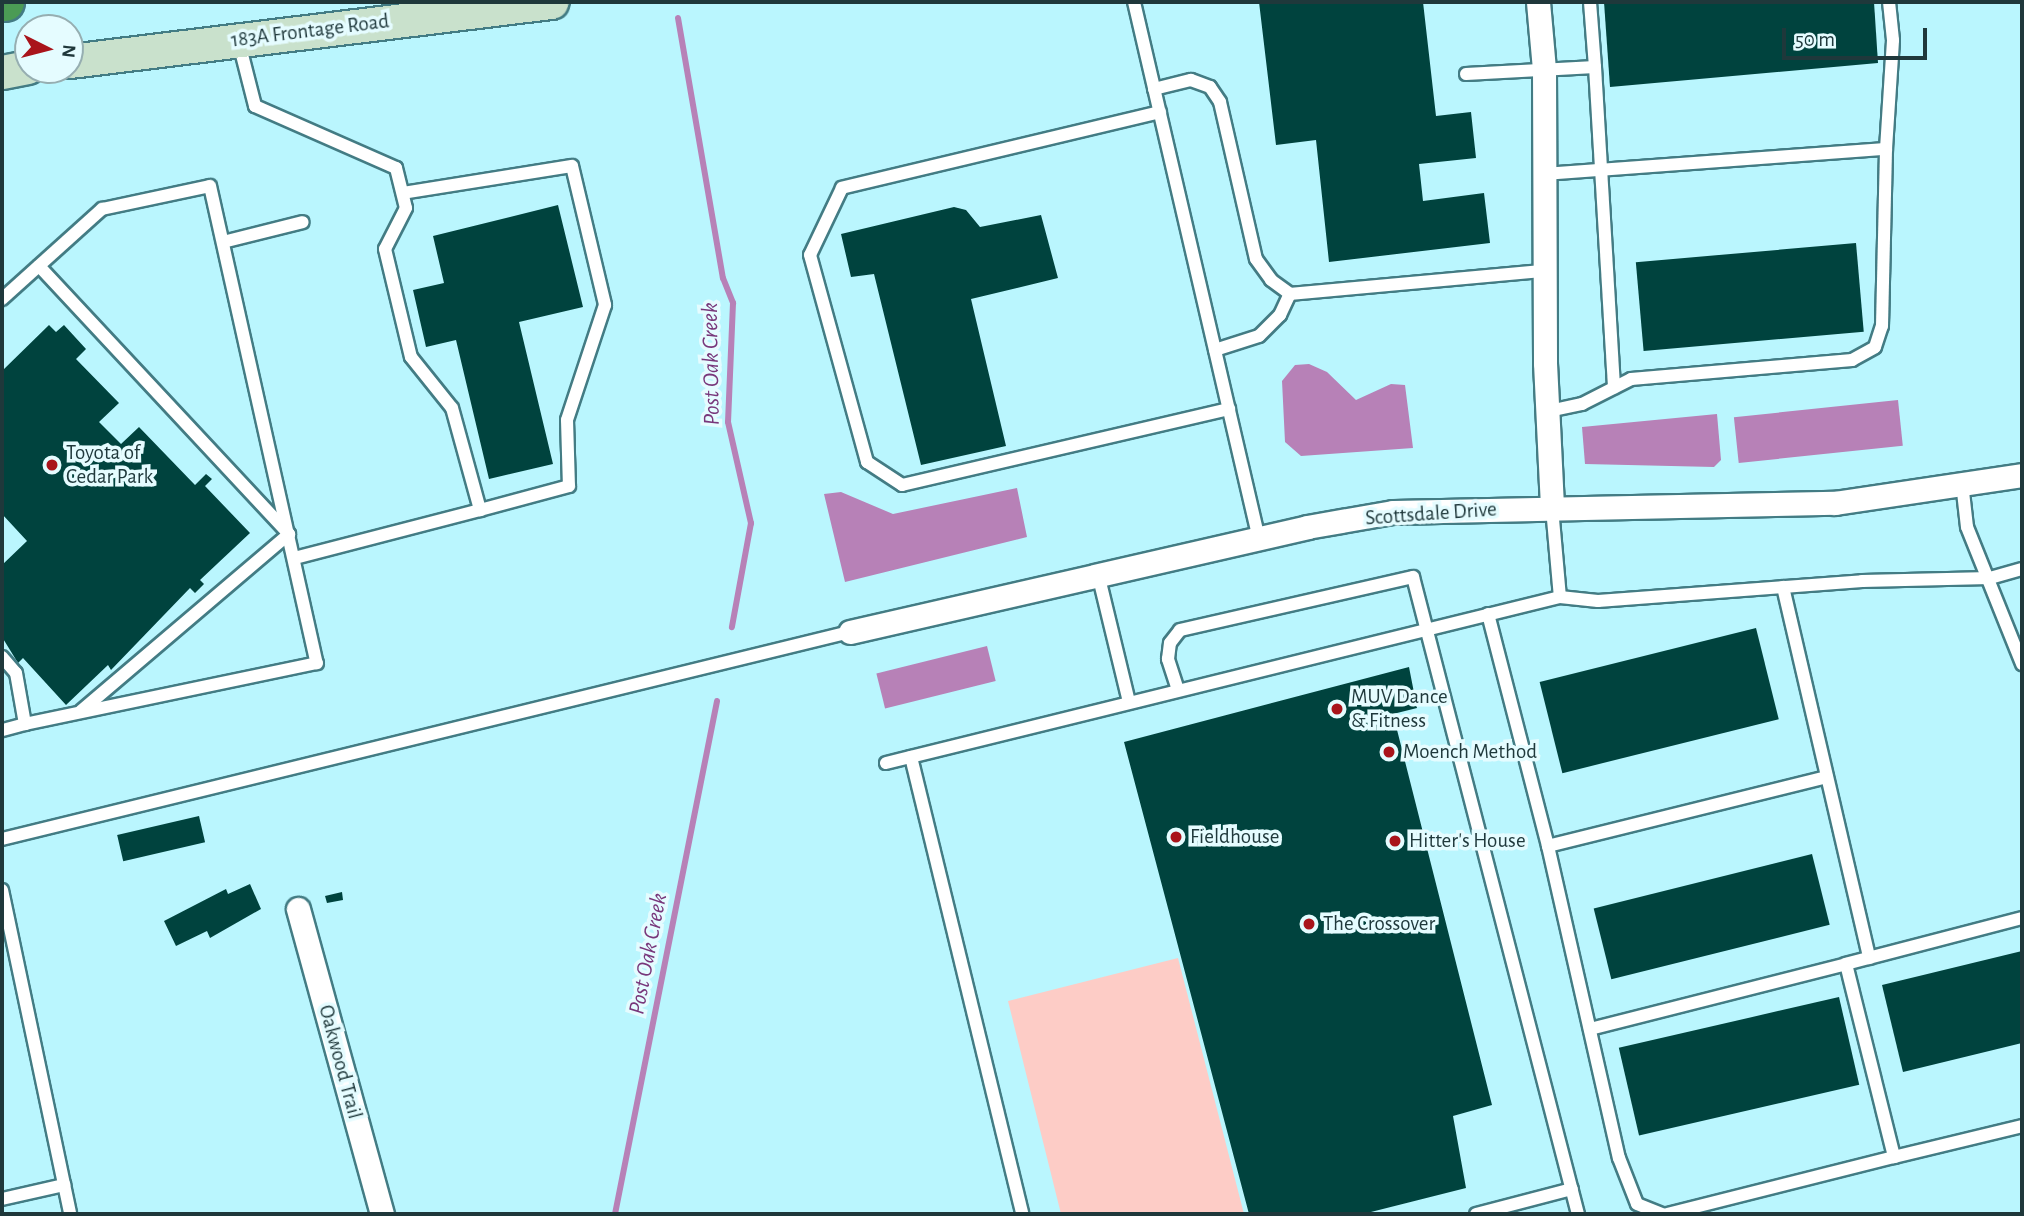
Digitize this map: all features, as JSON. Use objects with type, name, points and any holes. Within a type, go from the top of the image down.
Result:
[{"type":"main road","name":"183A Frontage Road","points":[[84,59],[551,2]]},
{"type":"street","points":[[1538,2],[1544,69],[1544,271],[1552,508]]},
{"type":"street","name":"Scottsdale Drive","points":[[850,632],[1099,578],[1259,539],[1393,512],[1835,503],[2022,475]]},
{"type":"street","name":"Oakwood Trail","points":[[298,909],[382,1214]]},
{"type":"lane","points":[[1134,2],[1259,539]]},
{"type":"lane","points":[[1590,2],[1603,171],[1614,387]]},
{"type":"lane","points":[[1549,411],[1582,404],[1631,379],[1852,360],[1875,347],[1882,326],[1886,149],[1893,40],[1889,2]]},
{"type":"lane","points":[[239,40],[255,106],[396,167],[406,208],[386,249],[411,357],[452,408],[480,510]]},
{"type":"lane","points":[[1466,74],[1595,67]]},
{"type":"lane","points":[[1154,89],[1191,80],[1210,87],[1220,102],[1256,259],[1271,280],[1290,294],[1544,271]]},
{"type":"lane","points":[[1160,112],[842,188],[810,256],[867,462],[902,485],[1229,410]]},
{"type":"lane","points":[[1543,174],[1886,149]]},
{"type":"lane","points":[[295,558],[569,486],[566,420],[605,305],[572,166],[403,193]]},
{"type":"lane","points":[[2,299],[102,209],[210,186],[317,663],[2,730]]},
{"type":"lane","points":[[223,242],[303,222]]},
{"type":"lane","points":[[38,266],[289,534]]},
{"type":"lane","points":[[1215,350],[1259,336],[1280,315],[1290,294]]},
{"type":"lane","points":[[1962,483],[1967,527],[1990,578],[2022,664]]},
{"type":"lane","points":[[1552,508],[1560,597]]},
{"type":"lane","points":[[78,714],[289,534]]},
{"type":"lane","points":[[886,763],[1425,628],[1560,597],[1598,601],[1783,587],[1990,578],[2022,569]]},
{"type":"lane","points":[[1178,690],[1168,659],[1170,642],[1180,630],[1198,623],[1413,577],[1578,1214]]},
{"type":"lane","points":[[1099,578],[1129,702]]},
{"type":"lane","points":[[1783,587],[1869,958]]},
{"type":"lane","points":[[1488,614],[1548,846],[1619,1158],[1637,1204],[1664,1214],[2022,1126]]},
{"type":"lane","points":[[2,839],[850,632]]},
{"type":"lane","points":[[2,657],[16,673],[25,724]]},
{"type":"lane","points":[[911,757],[1022,1214]]},
{"type":"lane","points":[[1548,846],[1827,777]]},
{"type":"lane","points":[[2,890],[6,926],[70,1214]]},
{"type":"lane","points":[[1590,1029],[2022,918]]},
{"type":"lane","points":[[1846,964],[1894,1157]]},
{"type":"lane","points":[[2,1199],[64,1185]]},
{"type":"lane","points":[[1476,1214],[1572,1189]]},
{"type":"shaded area","points":[[1309,364],[1327,372],[1356,400],[1391,384],[1405,385],[1413,448],[1301,456],[1285,442],[1282,381],[1295,365]]},
{"type":"shaded area","points":[[1898,400],[1903,446],[1739,463],[1734,417]]},
{"type":"shaded area","points":[[1717,414],[1721,460],[1714,467],[1585,464],[1582,427]]},
{"type":"shaded area","points":[[1017,488],[1027,537],[845,582],[824,494],[841,492],[893,514]]},
{"type":"shaded area","points":[[987,646],[996,681],[885,709],[876,674]]},
{"type":"shaded area","points":[[1178,958],[1244,1214],[1061,1214],[1008,1001]]},
{"type":"building","points":[[1259,2],[1423,2],[1436,116],[1471,112],[1476,158],[1419,164],[1423,201],[1484,193],[1490,243],[1329,262],[1316,140],[1276,145]]},
{"type":"building","points":[[1604,2],[1874,2],[1878,63],[1610,87]]},
{"type":"building","points":[[558,205],[583,307],[519,322],[553,464],[489,479],[456,340],[426,347],[413,290],[444,283],[433,236]]},
{"type":"building","points":[[954,207],[966,210],[980,227],[1041,215],[1058,278],[971,299],[1006,446],[921,465],[874,274],[851,277],[841,234]]},
{"type":"building","points":[[1856,243],[1864,332],[1644,351],[1636,262]]},
{"type":"building","points":[[49,325],[56,332],[64,325],[86,349],[76,359],[119,403],[99,422],[121,444],[139,427],[195,485],[206,474],[212,479],[205,486],[250,533],[200,580],[204,584],[195,593],[190,588],[111,670],[108,665],[66,705],[23,658],[18,663],[2,637],[2,565],[27,541],[2,514],[2,371]]},
{"type":"building","points":[[1756,628],[1779,719],[1562,773],[1540,682]]},
{"type":"building","name":"The Crossover","points":[[1409,667],[1417,708],[1393,714],[1492,1105],[1453,1116],[1466,1188],[1363,1214],[1249,1214],[1124,742]]},
{"type":"building","points":[[199,816],[205,842],[123,861],[117,835]]},
{"type":"building","points":[[1812,854],[1830,925],[1611,979],[1594,908]]},
{"type":"building","points":[[250,884],[261,909],[210,938],[207,931],[176,946],[164,921],[226,889],[228,894]]},
{"type":"building","points":[[342,892],[343,900],[327,903],[325,896]]},
{"type":"building","points":[[2022,951],[2022,1043],[1903,1072],[1882,985]]},
{"type":"building","points":[[1839,997],[1859,1085],[1639,1136],[1619,1048]]},
{"type":"waterway","name":"Post Oak Creek","points":[[678,18],[723,278],[733,303],[728,422],[751,523],[732,627]]},
{"type":"waterway","name":"Post Oak Creek","points":[[615,1214],[717,701]]},
{"type":"place","name":"Toyota of Cedar Park","points":[[52,465]]},
{"type":"place","name":"MUV Dance & Fitness","points":[[1337,709]]},
{"type":"place","name":"Moench Method","points":[[1389,752]]},
{"type":"place","name":"Fieldhouse","points":[[1176,837]]},
{"type":"place","name":"Hitter's House","points":[[1395,841]]},
{"type":"place","name":"The Crossover","points":[[1309,924]]}]
